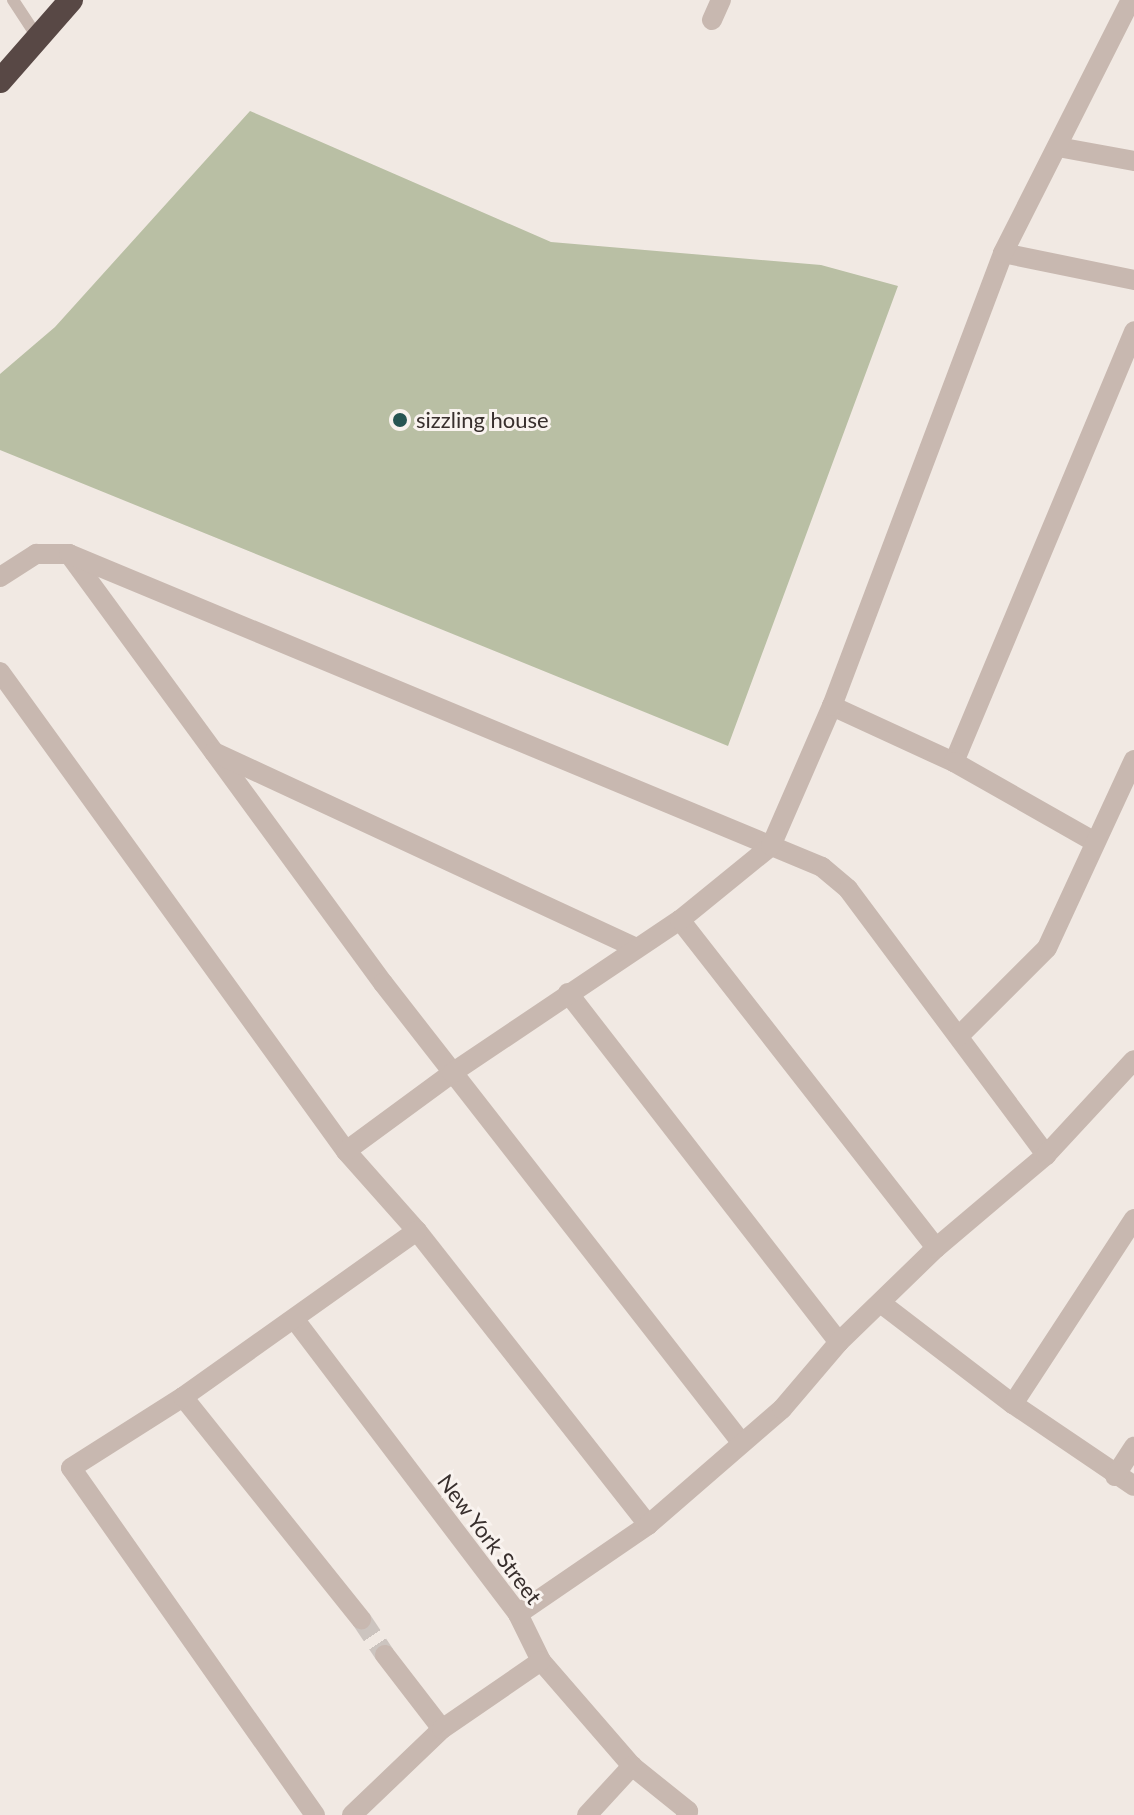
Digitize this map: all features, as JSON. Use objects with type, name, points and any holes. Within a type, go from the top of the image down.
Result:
[{"type":"highway","points":[[0,81],[71,0]]},
{"type":"street","points":[[712,20],[721,0]]},
{"type":"street","points":[[346,1151],[452,1073],[635,947],[680,920],[771,846],[832,706],[1003,253],[1129,13]]},
{"type":"street","points":[[1058,147],[1134,161]]},
{"type":"street","points":[[1003,253],[1134,280]]},
{"type":"street","points":[[954,762],[1134,331]]},
{"type":"street","points":[[0,577],[36,554],[69,554],[822,867],[848,889],[1046,1155]]},
{"type":"street","points":[[69,554],[211,751],[452,1073],[741,1442]]},
{"type":"street","points":[[0,672],[346,1151],[417,1231],[648,1525]]},
{"type":"street","points":[[832,706],[954,762],[1095,842]]},
{"type":"street","points":[[211,751],[635,947]]},
{"type":"street","points":[[959,1036],[1047,948],[1095,842],[1125,807],[1134,760]]},
{"type":"street","points":[[680,920],[936,1248]]},
{"type":"street","points":[[568,993],[839,1342]]},
{"type":"street","points":[[518,1614],[648,1525],[782,1409],[839,1342],[882,1304],[936,1248],[1046,1155],[1134,1060]]},
{"type":"street","points":[[1013,1404],[1134,1219]]},
{"type":"street","points":[[315,1815],[71,1468],[183,1397],[417,1231]]},
{"type":"street","points":[[882,1304],[1013,1404],[1134,1486]]},
{"type":"street","name":"New York Street","points":[[295,1320],[518,1614],[541,1661],[632,1766],[687,1813]]},
{"type":"street","points":[[183,1397],[361,1619]]},
{"type":"street","points":[[1115,1476],[1134,1447]]},
{"type":"street","points":[[385,1655],[442,1729]]},
{"type":"street","points":[[352,1815],[442,1729],[541,1661]]},
{"type":"street","points":[[587,1815],[632,1766]]},
{"type":"lane","points":[[13,0],[38,38]]},
{"type":"green space","points":[[250,111],[551,242],[821,265],[898,286],[728,746],[0,450],[0,374],[55,327]]},
{"type":"tunnel","points":[[361,1619],[385,1655]]},
{"type":"place","name":"sizzling house","points":[[400,420]]}]
